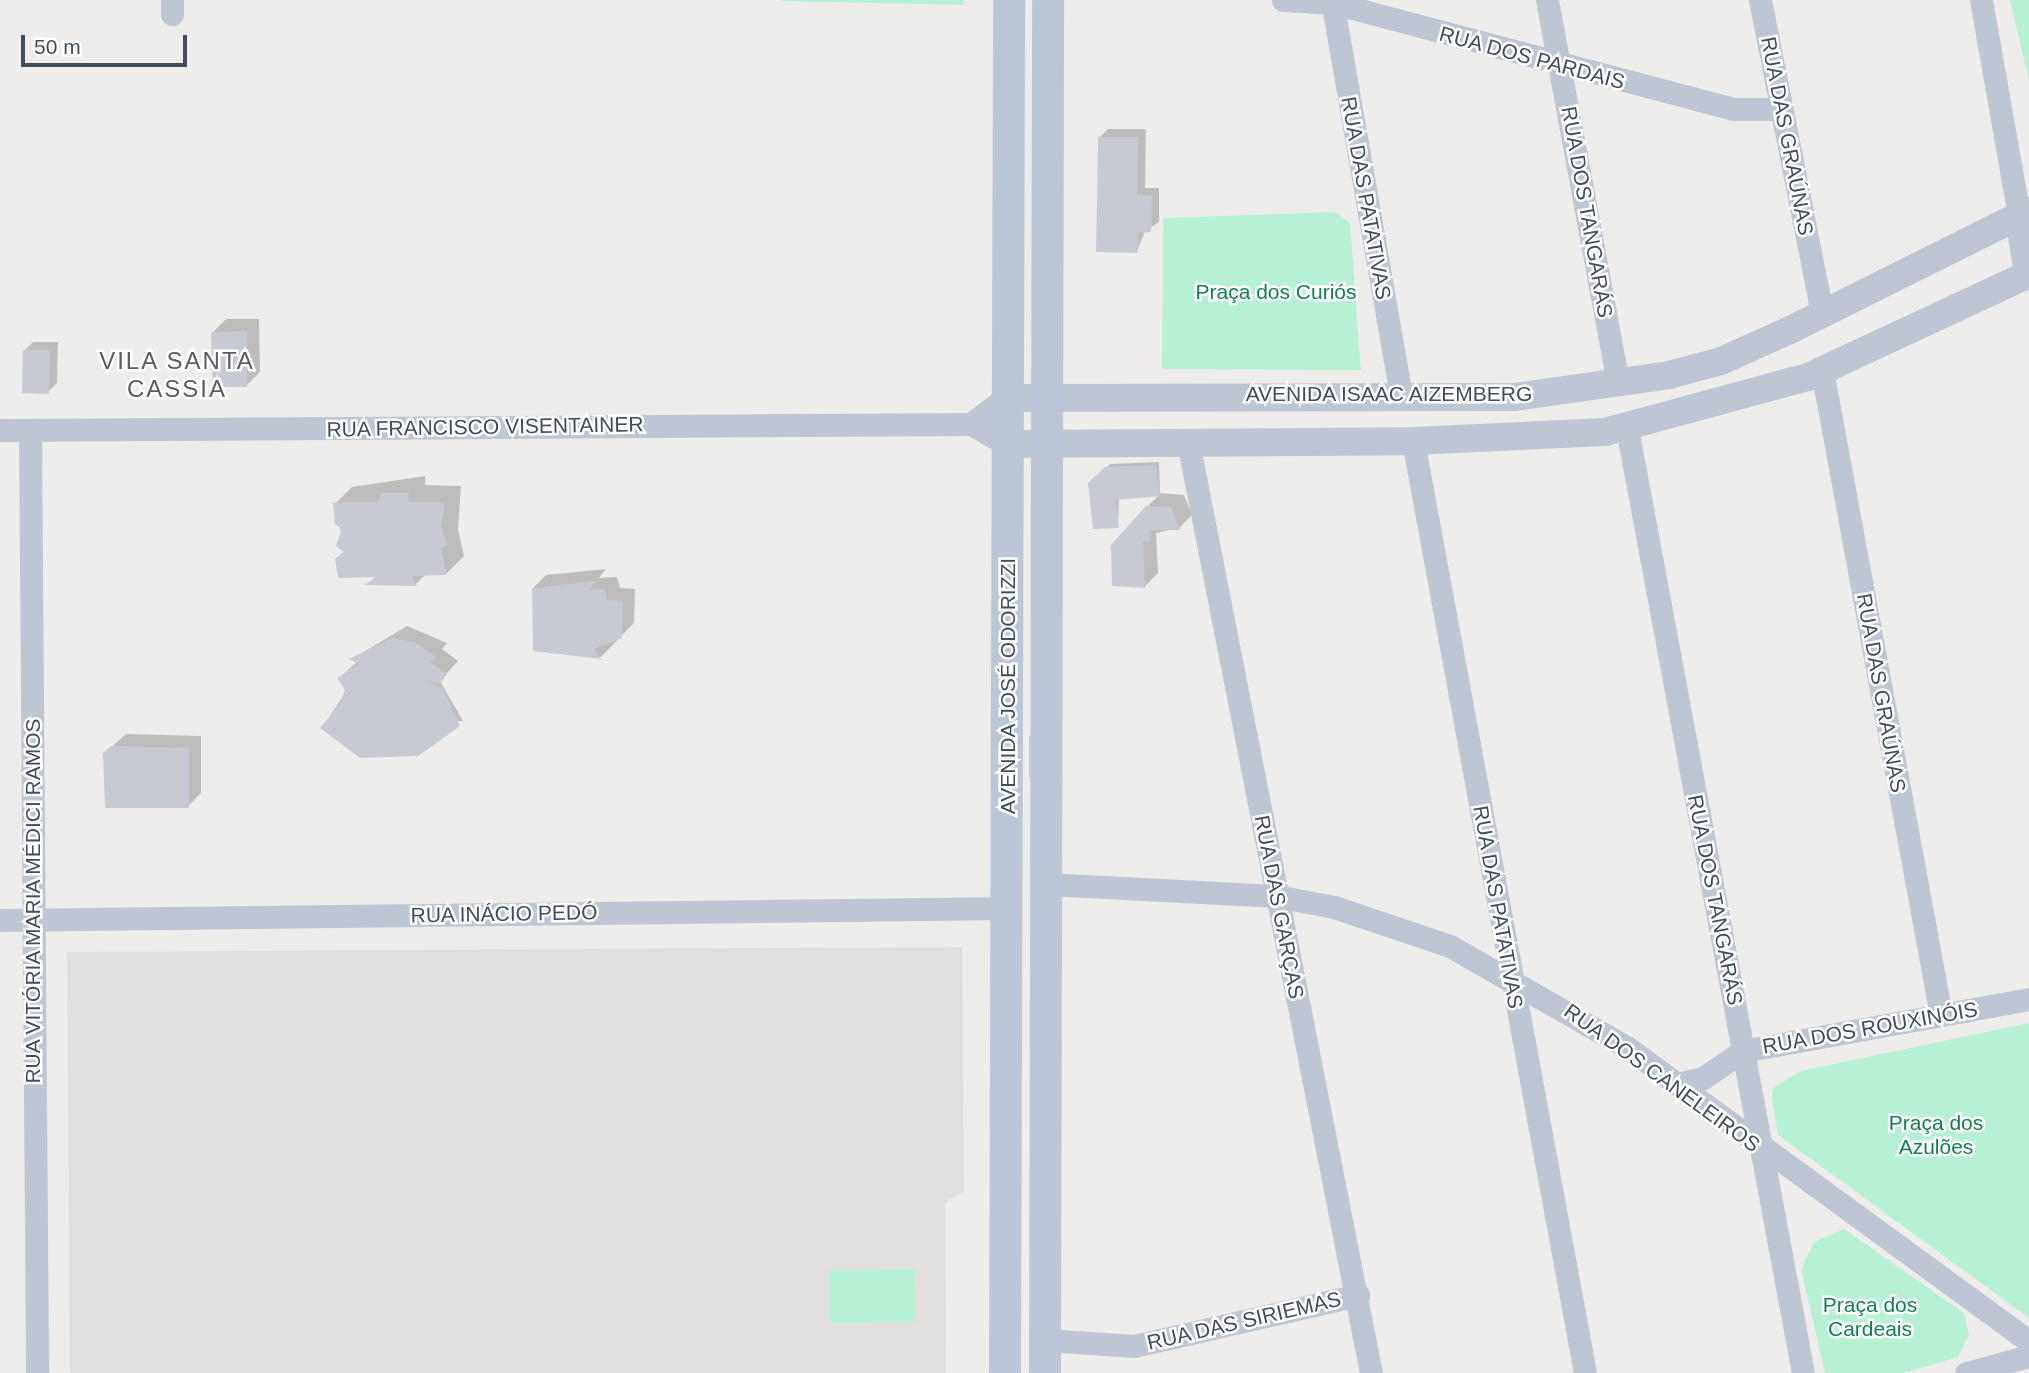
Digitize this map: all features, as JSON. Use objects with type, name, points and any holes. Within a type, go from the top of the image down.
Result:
[{"type":"main road","name":"AVENIDA JOSÉ ODORIZZI","points":[[1004,1373],[1009,908],[1005,398],[1009,0]]},
{"type":"main road","name":"AVENIDA JOSÉ ODORIZZI","points":[[1046,1362],[1045,444],[1048,0]]},
{"type":"street","name":"RUA DOS PARDAIS","points":[[1283,0],[1332,2],[1560,66],[1734,110],[1781,109]]},
{"type":"street","name":"RUA DOS TANGARÁS","points":[[1547,0],[1618,383]]},
{"type":"street","name":"RUA DAS GRAÚNAS","points":[[1760,0],[1822,313]]},
{"type":"street","points":[[1981,0],[2024,213],[2029,276]]},
{"type":"street","name":"RUA DAS PATATIVAS","points":[[1332,2],[1401,396]]},
{"type":"street","name":"AVENIDA ISAAC AIZEMBERG","points":[[1005,398],[1515,397],[1618,383],[1721,361],[2024,213]]},
{"type":"street","name":"AVENIDA ISAAC AIZEMBERG","points":[[1045,444],[1559,437],[1627,428],[1822,370],[2029,276]]},
{"type":"street","name":"RUA DAS GRAÚNAS","points":[[1822,370],[1941,1015]]},
{"type":"street","points":[[1005,398],[971,424],[1006,444],[1045,444]]},
{"type":"street","name":"RUA FRANCISCO VISENTAINER","points":[[0,430],[971,424]]},
{"type":"street","name":"RUA DOS TANGARÁS","points":[[1627,428],[1803,1373]]},
{"type":"street","name":"RUA VITÓRIA MARIA MÉDICI RAMOS","points":[[30,430],[37,1373]]},
{"type":"street","name":"RUA DAS PATATIVAS","points":[[1413,441],[1586,1373]]},
{"type":"street","name":"RUA DAS GARÇAS","points":[[1188,442],[1276,896],[1358,1295],[1371,1373]]},
{"type":"street","name":"RUA DOS CANELEIROS","points":[[1047,884],[1276,896],[1384,922],[1511,976],[1677,1084],[2029,1342]]},
{"type":"street","name":"RUA INÁCIO PEDÓ","points":[[0,920],[1009,908]]},
{"type":"street","name":"RUA DOS ROUXINÓIS","points":[[1677,1084],[1703,1078],[1743,1051],[2029,999]]},
{"type":"street","name":"RUA DAS SIRIEMAS","points":[[1046,1362],[1134,1346],[1358,1295]]},
{"type":"street","points":[[1966,1373],[2029,1356]]},
{"type":"shaded area","points":[[962,947],[964,1191],[945,1203],[946,1373],[70,1373],[67,952]]},
{"type":"green space","points":[[781,0],[963,0],[964,5],[781,1]]},
{"type":"green space","points":[[2010,0],[2029,0],[2029,81]]},
{"type":"green space","name":"Praça dos Curiós","points":[[1335,212],[1350,223],[1361,370],[1162,369],[1163,218]]},
{"type":"green space","name":"Praça dos Azulões","points":[[2029,1023],[2029,1318],[1778,1135],[1772,1098],[1774,1087],[1801,1071]]},
{"type":"green space","name":"Praça dos Cardeais","points":[[1844,1229],[1964,1313],[1969,1335],[1958,1357],[1904,1373],[1825,1373],[1801,1269],[1814,1242]]},
{"type":"green space","points":[[915,1269],[916,1322],[830,1323],[829,1270]]},
{"type":"building","points":[[1098,137],[1138,137],[1137,195],[1152,196],[1151,232],[1138,233],[1137,253],[1096,252]]},
{"type":"building","points":[[247,331],[247,387],[213,387],[211,332]]},
{"type":"building","points":[[23,350],[50,350],[49,394],[22,393]]},
{"type":"building","points":[[1156,465],[1160,496],[1116,500],[1119,528],[1093,529],[1088,483],[1105,467]]},
{"type":"building","points":[[381,493],[409,493],[408,502],[445,503],[441,526],[447,544],[441,548],[447,575],[412,576],[417,586],[365,585],[376,577],[338,578],[335,559],[344,552],[336,546],[342,529],[335,524],[333,503],[378,502]]},
{"type":"building","points":[[1146,506],[1171,507],[1180,530],[1151,530],[1150,541],[1143,542],[1145,588],[1112,586],[1111,545]]},
{"type":"building","points":[[596,581],[589,590],[604,589],[607,600],[623,601],[622,638],[594,649],[601,659],[533,651],[532,588]]},
{"type":"building","points":[[392,638],[414,642],[436,656],[430,662],[447,674],[440,684],[419,679],[443,688],[460,726],[418,756],[360,758],[320,728],[340,704],[345,690],[337,678],[359,664],[349,659]]},
{"type":"building","points":[[1029,736],[1037,736],[1037,775],[1029,778]]},
{"type":"building","points":[[111,746],[189,748],[189,808],[105,808],[103,753]]},
{"type":"district","name":"VILA SANTA CASSIA","points":[[177,375]]}]
